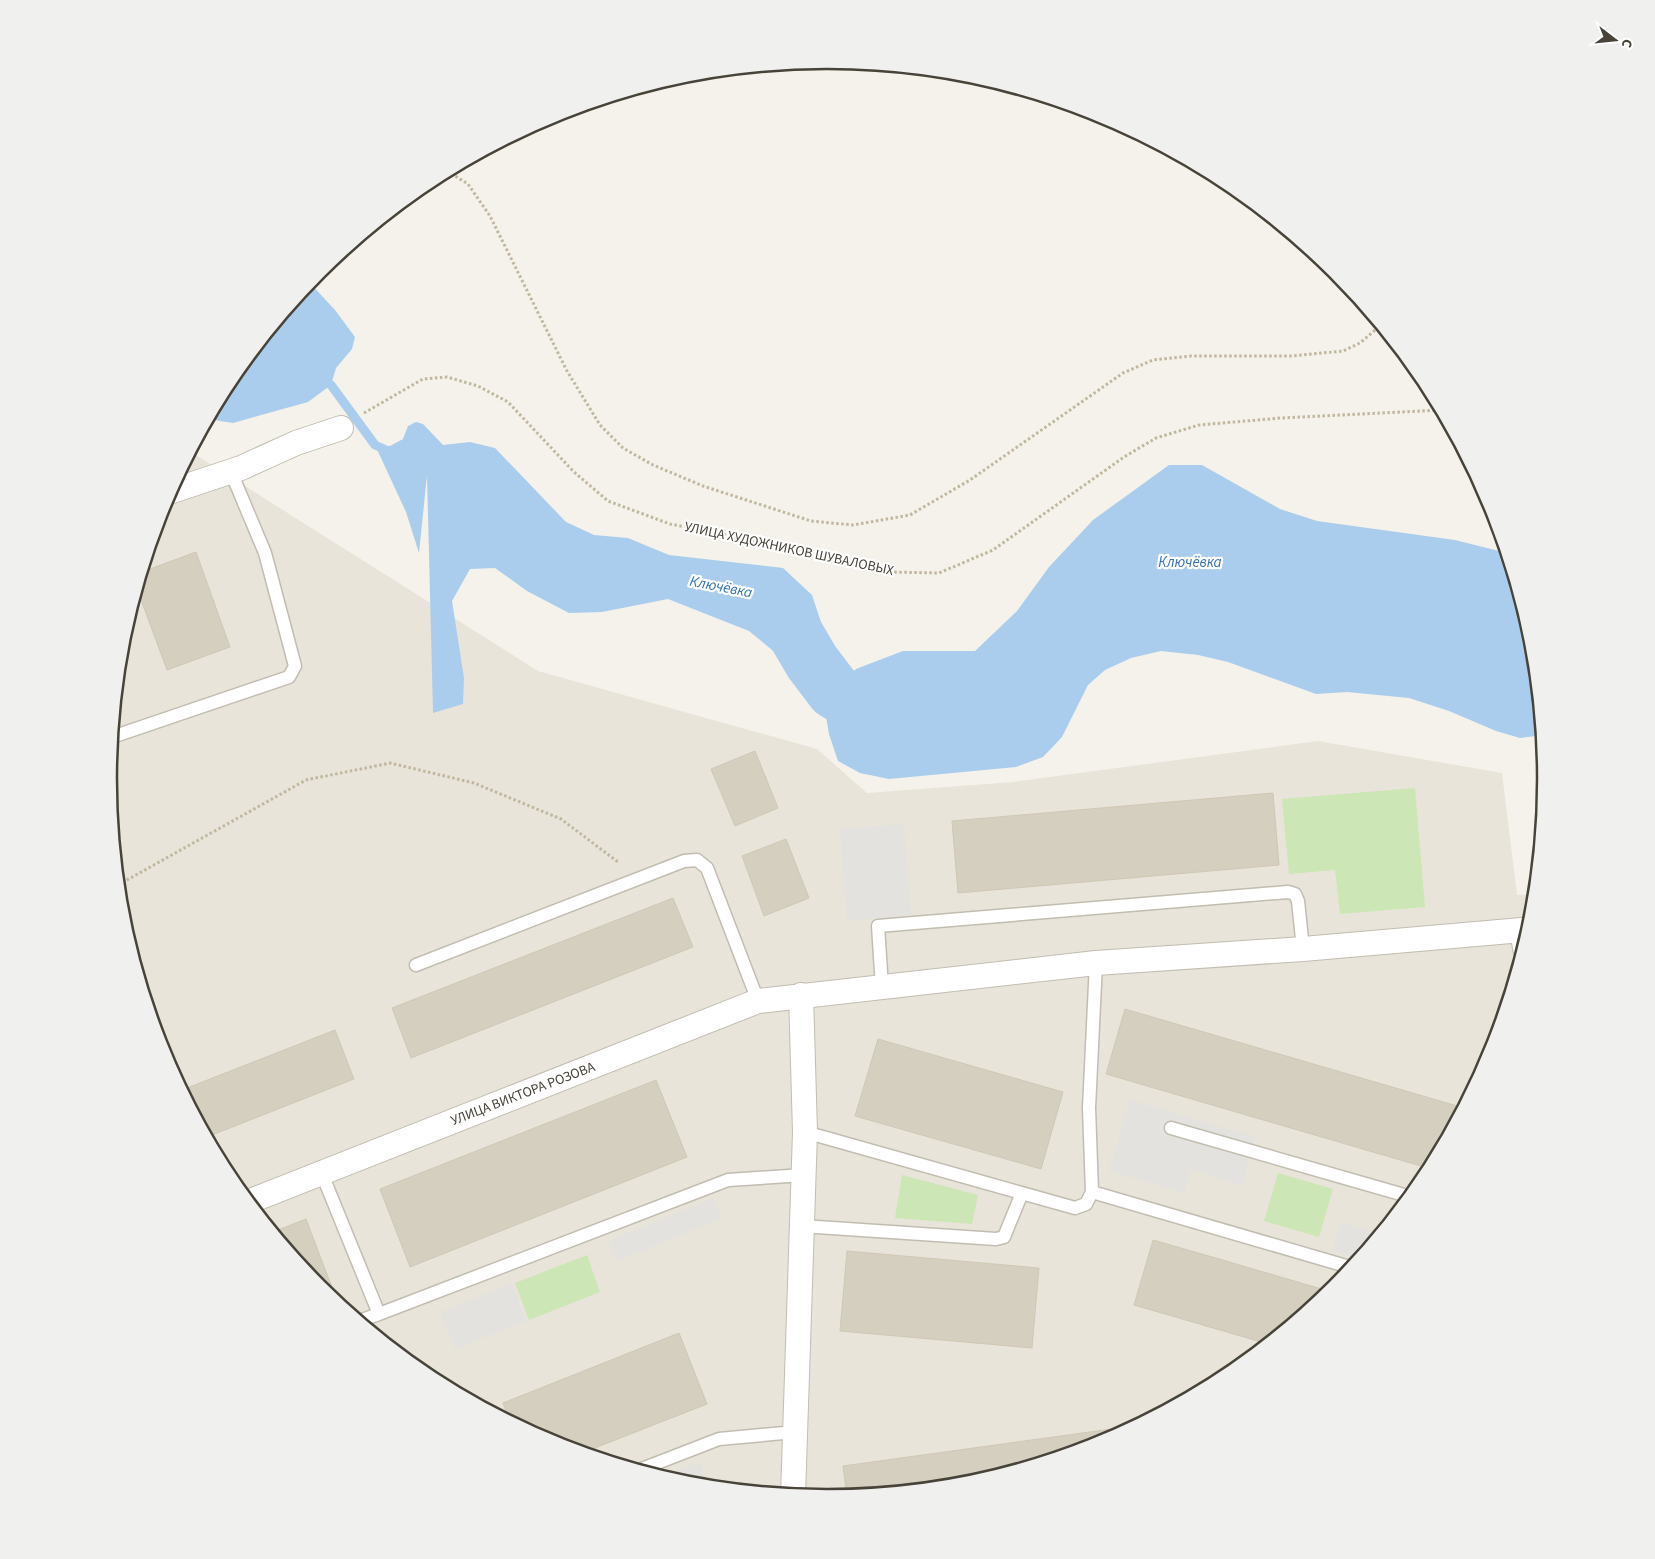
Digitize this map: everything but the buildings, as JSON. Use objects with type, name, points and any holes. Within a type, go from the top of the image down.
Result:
[{"type":"street","points":[[180,489],[231,472],[296,443],[340,428]]},
{"type":"street","name":"УЛИЦА ВИКТОРА РОЗОВА","points":[[255,1199],[758,1001],[1096,963],[1521,935]]},
{"type":"street","points":[[793,1489],[805,1132],[801,995]]},
{"type":"lane","points":[[118,735],[288,677],[295,666],[265,553],[231,472]]},
{"type":"lane","points":[[416,965],[684,861],[697,860],[707,868],[758,1001]]},
{"type":"lane","points":[[882,987],[878,926],[1288,892],[1295,894],[1298,901],[1303,949]]},
{"type":"lane","points":[[805,1132],[1075,1208],[1086,1204],[1092,1192],[1089,1108],[1096,963]]},
{"type":"lane","points":[[1171,1128],[1403,1195]]},
{"type":"lane","points":[[322,1174],[380,1314]]},
{"type":"lane","points":[[365,1319],[728,1180],[804,1175]]},
{"type":"lane","points":[[1092,1192],[1345,1266]]},
{"type":"lane","points":[[802,1226],[996,1239],[1004,1237],[1009,1230],[1022,1193]]},
{"type":"lane","points":[[647,1467],[719,1439],[795,1432]]},
{"type":"path","points":[[454,176],[468,184],[490,216],[567,371],[600,425],[623,448],[653,465],[703,486],[811,521],[853,526],[910,515],[970,480],[1123,373],[1153,360],[1191,356],[1292,356],[1343,351],[1360,343],[1376,329]]},
{"type":"path","name":"УЛИЦА ХУДОЖНИКОВ ШУВАЛОВЫХ","points":[[340,428],[423,379],[446,377],[478,386],[508,402],[574,472],[608,501],[670,524],[738,536],[890,572],[939,572],[993,550],[1124,457],[1156,438],[1191,427],[1281,418],[1434,410]]},
{"type":"path","points":[[124,881],[306,780],[390,763],[474,783],[561,819],[639,878]]},
{"type":"shaded area","points":[[195,455],[538,671],[817,749],[867,793],[1013,782],[1318,741],[1502,773],[1517,895],[1529,894],[1525,918],[1501,1008],[1465,1094],[1443,1135],[1391,1212],[1362,1248],[1296,1314],[1222,1370],[1183,1395],[1142,1417],[1099,1436],[1056,1453],[966,1477],[874,1489],[828,1490],[781,1489],[689,1477],[599,1453],[556,1436],[513,1417],[472,1395],[433,1370],[359,1314],[325,1282],[293,1248],[237,1174],[212,1135],[190,1094],[171,1051],[154,1008],[130,918],[118,826],[117,780],[118,733],[130,641],[154,551]]},
{"type":"shaded area","points":[[904,824],[911,915],[847,921],[840,829]]},
{"type":"shaded area","points":[[1130,1100],[1256,1137],[1242,1185],[1191,1170],[1184,1193],[1109,1171]]},
{"type":"shaded area","points":[[713,1198],[722,1218],[617,1261],[608,1241]]},
{"type":"shaded area","points":[[1341,1222],[1375,1232],[1353,1257],[1332,1251]]},
{"type":"shaded area","points":[[512,1284],[526,1321],[455,1349],[440,1312]]},
{"type":"shaded area","points":[[700,1462],[707,1480],[689,1477],[672,1473]]},
{"type":"green space","points":[[1415,788],[1425,907],[1340,914],[1335,870],[1289,874],[1282,799]]},
{"type":"green space","points":[[1278,1173],[1333,1189],[1319,1237],[1264,1221]]},
{"type":"green space","points":[[902,1175],[978,1195],[972,1224],[895,1218]]},
{"type":"green space","points":[[587,1255],[600,1292],[529,1320],[515,1283]]},
{"type":"water","points":[[315,288],[335,310],[355,337],[352,349],[336,368],[331,385],[308,402],[233,423],[215,420],[264,347]]},
{"type":"water","name":"Ключёвка","points":[[416,422],[423,424],[443,445],[470,442],[495,448],[566,522],[594,535],[628,538],[669,555],[783,568],[812,595],[822,625],[821,646],[812,662],[799,666],[782,658],[749,631],[668,599],[602,612],[569,613],[527,591],[495,568],[470,569],[452,601],[464,678],[463,704],[433,713],[427,475],[419,553],[406,512],[375,445],[390,446],[403,439],[408,426]]},
{"type":"water","name":"Ключёвка","points":[[1169,465],[1202,465],[1280,509],[1317,521],[1455,540],[1501,552],[1525,641],[1537,736],[1520,738],[1496,731],[1449,711],[1409,698],[1347,692],[1316,694],[1228,662],[1198,655],[1161,651],[1131,658],[1105,670],[1088,685],[1062,737],[1043,757],[1016,767],[889,779],[860,773],[838,761],[829,734],[825,711],[834,691],[856,669],[903,651],[975,651],[1017,611],[1049,567],[1093,520]]},
{"type":"waterway","points":[[322,380],[331,385],[375,445],[384,449]]},
{"type":"waterway","name":"Ключёвка","points":[[768,599],[779,606],[812,662],[834,691],[864,709],[907,713]]}]
